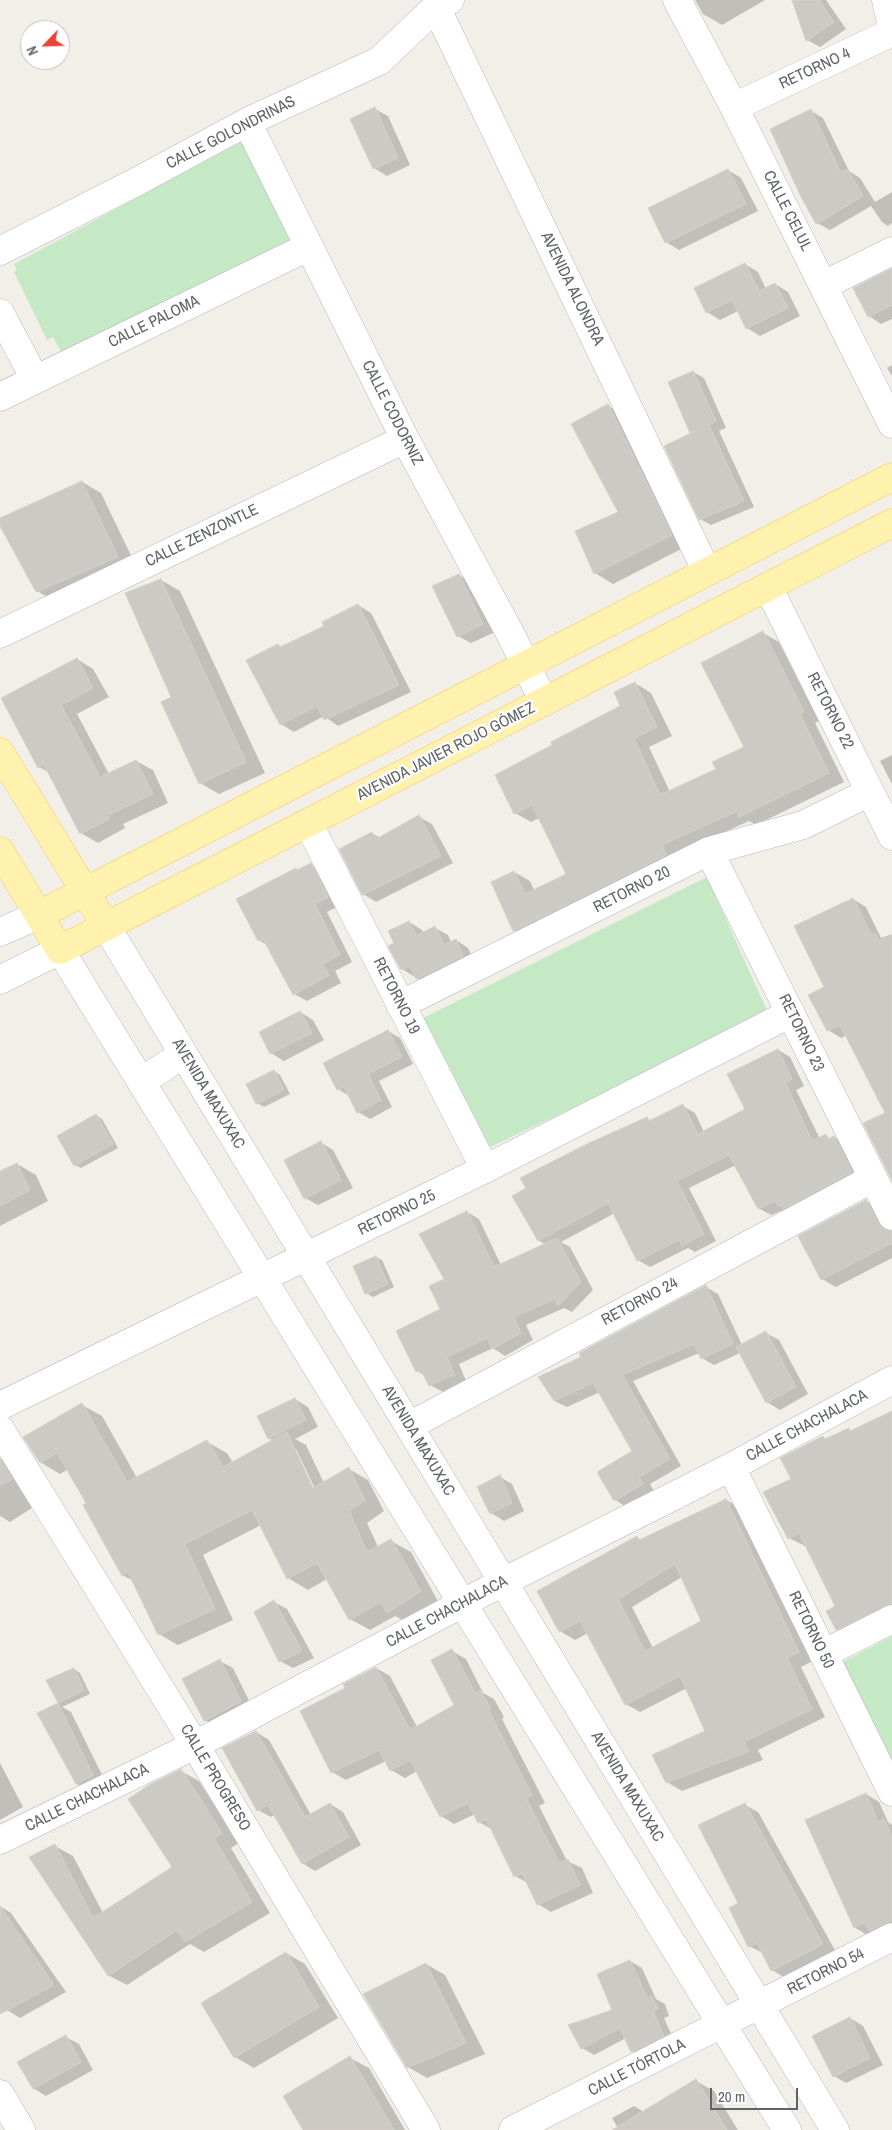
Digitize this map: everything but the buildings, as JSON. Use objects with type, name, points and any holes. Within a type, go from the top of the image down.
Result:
[{"type":"main road","points":[[39,915],[892,477]]},
{"type":"main road","name":"AVENIDA JAVIER ROJO GÓMEZ","points":[[60,950],[892,523]]},
{"type":"main road","name":"AVENIDA MAXUXAC","points":[[0,752],[7,781],[84,891],[106,926]]},
{"type":"main road","points":[[0,851],[60,950]]},
{"type":"street","name":"CALLE CELUL","points":[[677,0],[734,107],[892,424]]},
{"type":"street","points":[[886,0],[892,26]]},
{"type":"street","name":"CALLE GOLONDRINAS","points":[[0,251],[136,182],[247,122],[379,61],[443,4]]},
{"type":"street","name":"AVENIDA ALONDRA","points":[[443,4],[707,572]]},
{"type":"street","name":"RETORNO 4","points":[[734,107],[884,36],[892,26]]},
{"type":"street","name":"CALLE CODORNIZ","points":[[247,122],[405,439],[526,664],[544,702]]},
{"type":"street","name":"CALLE PALOMA","points":[[0,397],[308,247]]},
{"type":"street","points":[[824,285],[892,251]]},
{"type":"street","points":[[0,313],[35,379]]},
{"type":"street","name":"CALLE ZENZONTLE","points":[[0,634],[405,439]]},
{"type":"street","name":"RETORNO 22","points":[[768,587],[892,836]]},
{"type":"street","name":"RETORNO 20","points":[[400,1005],[709,851],[803,825],[870,792]]},
{"type":"street","name":"RETORNO 19","points":[[308,823],[485,1170]]},
{"type":"street","name":"RETORNO 23","points":[[709,851],[892,1216]]},
{"type":"street","points":[[0,932],[39,915]]},
{"type":"street","name":"AVENIDA MAXUXAC","points":[[106,926],[835,2130]]},
{"type":"street","points":[[60,950],[787,2130]]},
{"type":"street","name":"AVENIDA JAVIER ROJO GÓMEZ","points":[[0,980],[60,950]]},
{"type":"street","name":"RETORNO 25","points":[[0,1406],[485,1170],[791,1013]]},
{"type":"street","points":[[141,1082],[183,1054]]},
{"type":"street","name":"RETORNO 24","points":[[409,1426],[872,1179]]},
{"type":"street","name":"CALLE CHACHALACA","points":[[0,1840],[195,1745],[503,1582],[730,1467],[892,1380]]},
{"type":"street","name":"CALLE PROGRESO","points":[[0,1429],[195,1745],[426,2130]]},
{"type":"street","name":"RETORNO 50","points":[[730,1467],[892,1792]]},
{"type":"street","points":[[823,1654],[892,1619]]},
{"type":"street","name":"RETORNO 54","points":[[760,2006],[892,1937]]},
{"type":"street","name":"CALLE TÓRTOLA","points":[[513,2130],[760,2006]]},
{"type":"street","points":[[0,2094],[22,2130]]},
{"type":"green space","points":[[250,137],[300,240],[65,359],[53,337],[47,340],[14,272],[17,270],[14,264]]},
{"type":"green space","points":[[707,877],[769,1015],[484,1150],[419,1020]]},
{"type":"green space","points":[[892,1636],[892,1767],[841,1663]]}]
